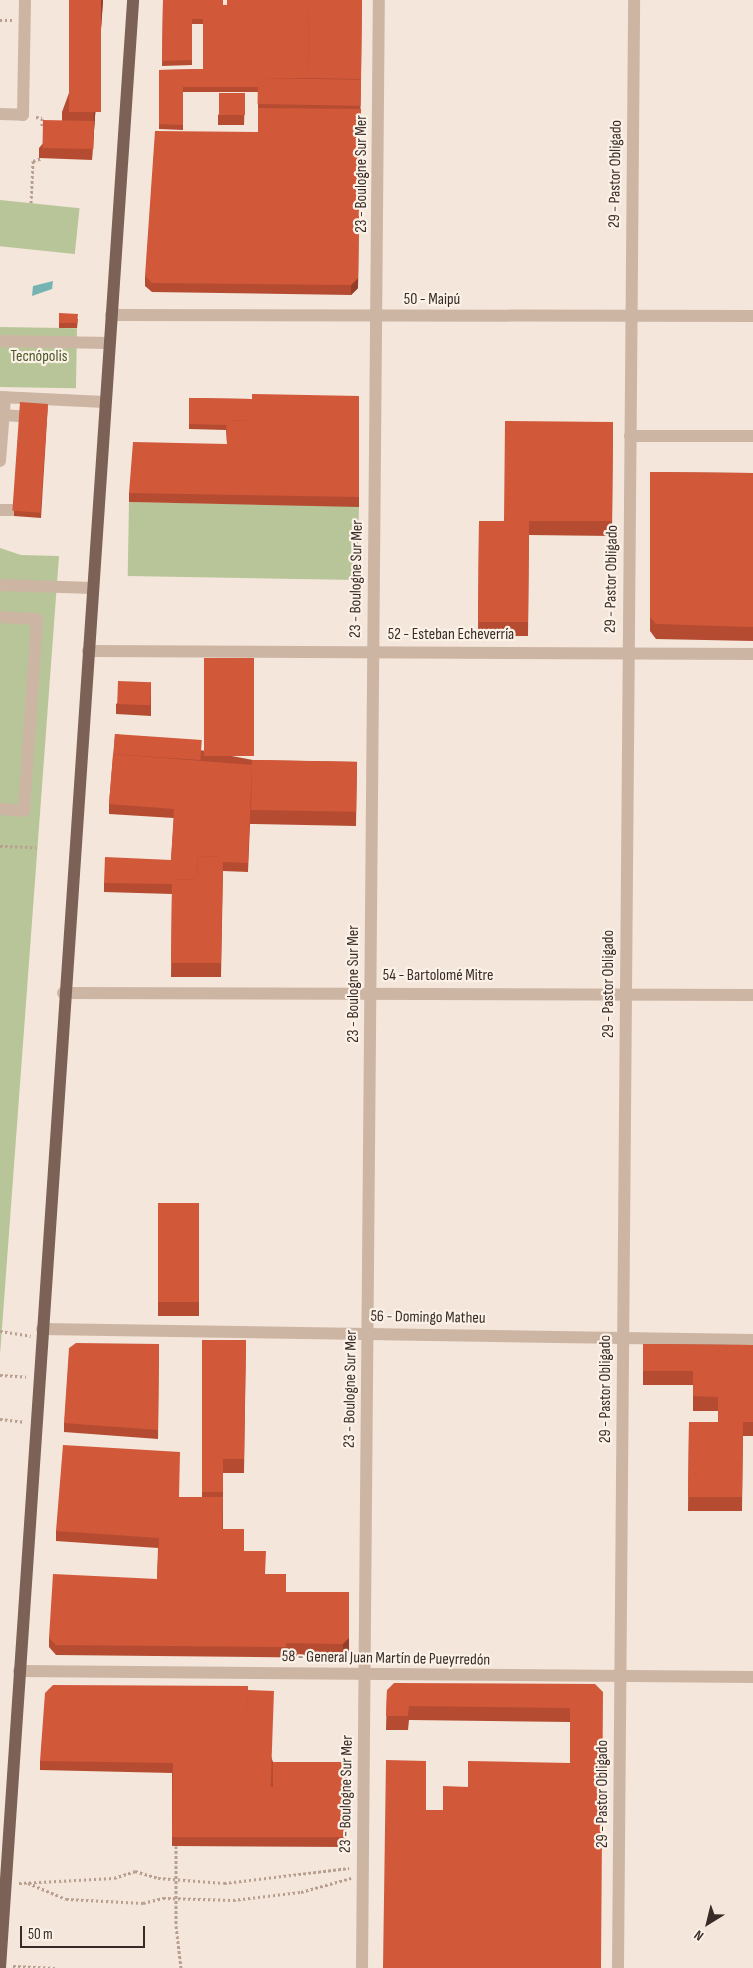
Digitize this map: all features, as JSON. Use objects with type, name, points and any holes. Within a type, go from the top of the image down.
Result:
[{"type":"main road","points":[[0,1967],[63,993],[133,0]]},
{"type":"street","points":[[0,114],[23,115],[25,0]]},
{"type":"street","name":"23 - Boulogne Sur Mer","points":[[362,1968],[372,652],[378,317],[379,0]]},
{"type":"street","name":"29 - Pastor Obligado","points":[[618,1968],[627,652],[634,0]]},
{"type":"street","name":"50 - Maipú","points":[[111,315],[378,317],[753,316]]},
{"type":"street","points":[[0,341],[109,343]]},
{"type":"street","points":[[0,461],[3,415],[2,397],[105,402]]},
{"type":"street","points":[[3,415],[19,416]]},
{"type":"street","points":[[630,436],[753,436]]},
{"type":"street","points":[[0,510],[14,510]]},
{"type":"street","points":[[0,586],[92,588]]},
{"type":"street","points":[[0,617],[37,620],[24,811],[0,809]]},
{"type":"street","name":"52 - Esteban Echeverría","points":[[88,651],[753,654]]},
{"type":"street","name":"54 - Bartolomé Mitre","points":[[63,993],[370,992],[753,995]]},
{"type":"street","name":"56 - Domingo Matheu","points":[[42,1333],[368,1333],[622,1340],[753,1340]]},
{"type":"street","name":"58 - General Juan Martín de Pueyrredón","points":[[19,1671],[620,1678],[753,1677]]},
{"type":"path","points":[[31,203],[33,161],[42,158]]},
{"type":"path","points":[[0,846],[36,847]]},
{"type":"path","points":[[0,1331],[42,1333]]},
{"type":"path","points":[[0,1375],[39,1378]]},
{"type":"path","points":[[0,1420],[36,1423]]},
{"type":"path","points":[[176,1846],[175,1899],[181,1968]]},
{"type":"path","points":[[6,1883],[114,1878],[135,1871],[175,1879],[224,1883],[362,1871]]},
{"type":"path","points":[[28,1882],[66,1899],[144,1902],[175,1899],[233,1900],[292,1893],[362,1871]]},
{"type":"path","points":[[0,1967],[55,1968]]},
{"type":"green space","points":[[0,200],[80,208],[75,254],[0,246]]},
{"type":"green space","name":"Tecnópolis","points":[[0,327],[77,328],[76,388],[0,387]]},
{"type":"green space","points":[[129,502],[359,506],[358,580],[128,576]]},
{"type":"green space","points":[[0,548],[21,555],[59,556],[0,1355]]},
{"type":"water","points":[[53,281],[52,289],[32,296],[33,286]]},
{"type":"building","points":[[69,0],[101,0],[101,112],[69,112]]},
{"type":"building","points":[[163,0],[223,0],[223,5],[227,5],[227,0],[309,0],[308,78],[258,78],[258,87],[183,87],[183,125],[159,124],[159,70],[203,69],[203,19],[192,19],[192,60],[162,61]]},
{"type":"building","points":[[309,0],[362,0],[361,83],[361,79],[308,78]]},
{"type":"building","points":[[258,78],[361,80],[361,106],[258,104]]},
{"type":"building","points":[[219,93],[245,93],[245,115],[219,115]]},
{"type":"building","points":[[258,108],[361,109],[358,278],[351,285],[152,283],[145,276],[155,131],[258,132]]},
{"type":"building","points":[[43,120],[94,121],[94,149],[43,148]]},
{"type":"building","points":[[59,313],[78,314],[77,323],[59,323]]},
{"type":"building","points":[[252,394],[359,396],[359,497],[129,493],[133,442],[227,444],[226,420],[252,421]]},
{"type":"building","points":[[189,398],[252,399],[252,421],[226,420],[226,425],[189,424]]},
{"type":"building","points":[[20,402],[48,404],[40,513],[12,511]]},
{"type":"building","points":[[505,421],[613,422],[612,521],[529,521],[528,622],[478,622],[479,521],[504,521]]},
{"type":"building","points":[[650,472],[753,473],[753,627],[656,624],[650,617]]},
{"type":"building","points":[[204,658],[254,658],[254,756],[204,756]]},
{"type":"building","points":[[118,681],[151,682],[150,705],[117,704]]},
{"type":"building","points":[[115,734],[202,740],[200,760],[114,754]]},
{"type":"building","points":[[113,754],[252,765],[248,863],[223,862],[223,857],[198,856],[197,880],[172,879],[172,884],[104,883],[105,857],[171,860],[174,809],[109,804]]},
{"type":"building","points":[[252,760],[357,762],[356,812],[251,810]]},
{"type":"building","points":[[198,856],[223,857],[221,963],[171,963],[172,879],[197,880]]},
{"type":"building","points":[[158,1203],[199,1203],[199,1302],[158,1302]]},
{"type":"building","points":[[202,1340],[246,1340],[244,1459],[223,1459],[223,1492],[202,1492]]},
{"type":"building","points":[[76,1343],[159,1344],[158,1430],[64,1423],[69,1348]]},
{"type":"building","points":[[643,1344],[753,1345],[753,1422],[743,1422],[742,1497],[688,1497],[689,1422],[718,1422],[718,1397],[693,1396],[693,1371],[643,1371]]},
{"type":"building","points":[[63,1445],[180,1452],[179,1497],[223,1497],[222,1529],[244,1529],[244,1551],[266,1551],[265,1574],[286,1574],[286,1647],[56,1645],[49,1638],[53,1574],[157,1579],[159,1538],[56,1531]]},
{"type":"building","points":[[286,1592],[349,1592],[349,1638],[343,1644],[286,1643]]},
{"type":"building","points":[[394,1683],[595,1684],[603,1692],[601,1968],[383,1968],[386,1760],[426,1761],[426,1810],[443,1810],[443,1786],[468,1787],[468,1761],[570,1763],[570,1708],[409,1706],[408,1716],[386,1716],[387,1690]]},
{"type":"building","points":[[53,1685],[248,1686],[247,1787],[273,1787],[273,1762],[348,1762],[347,1837],[172,1837],[173,1763],[40,1761],[45,1693]]},
{"type":"building","points":[[248,1690],[274,1691],[271,1788],[245,1787]]}]
